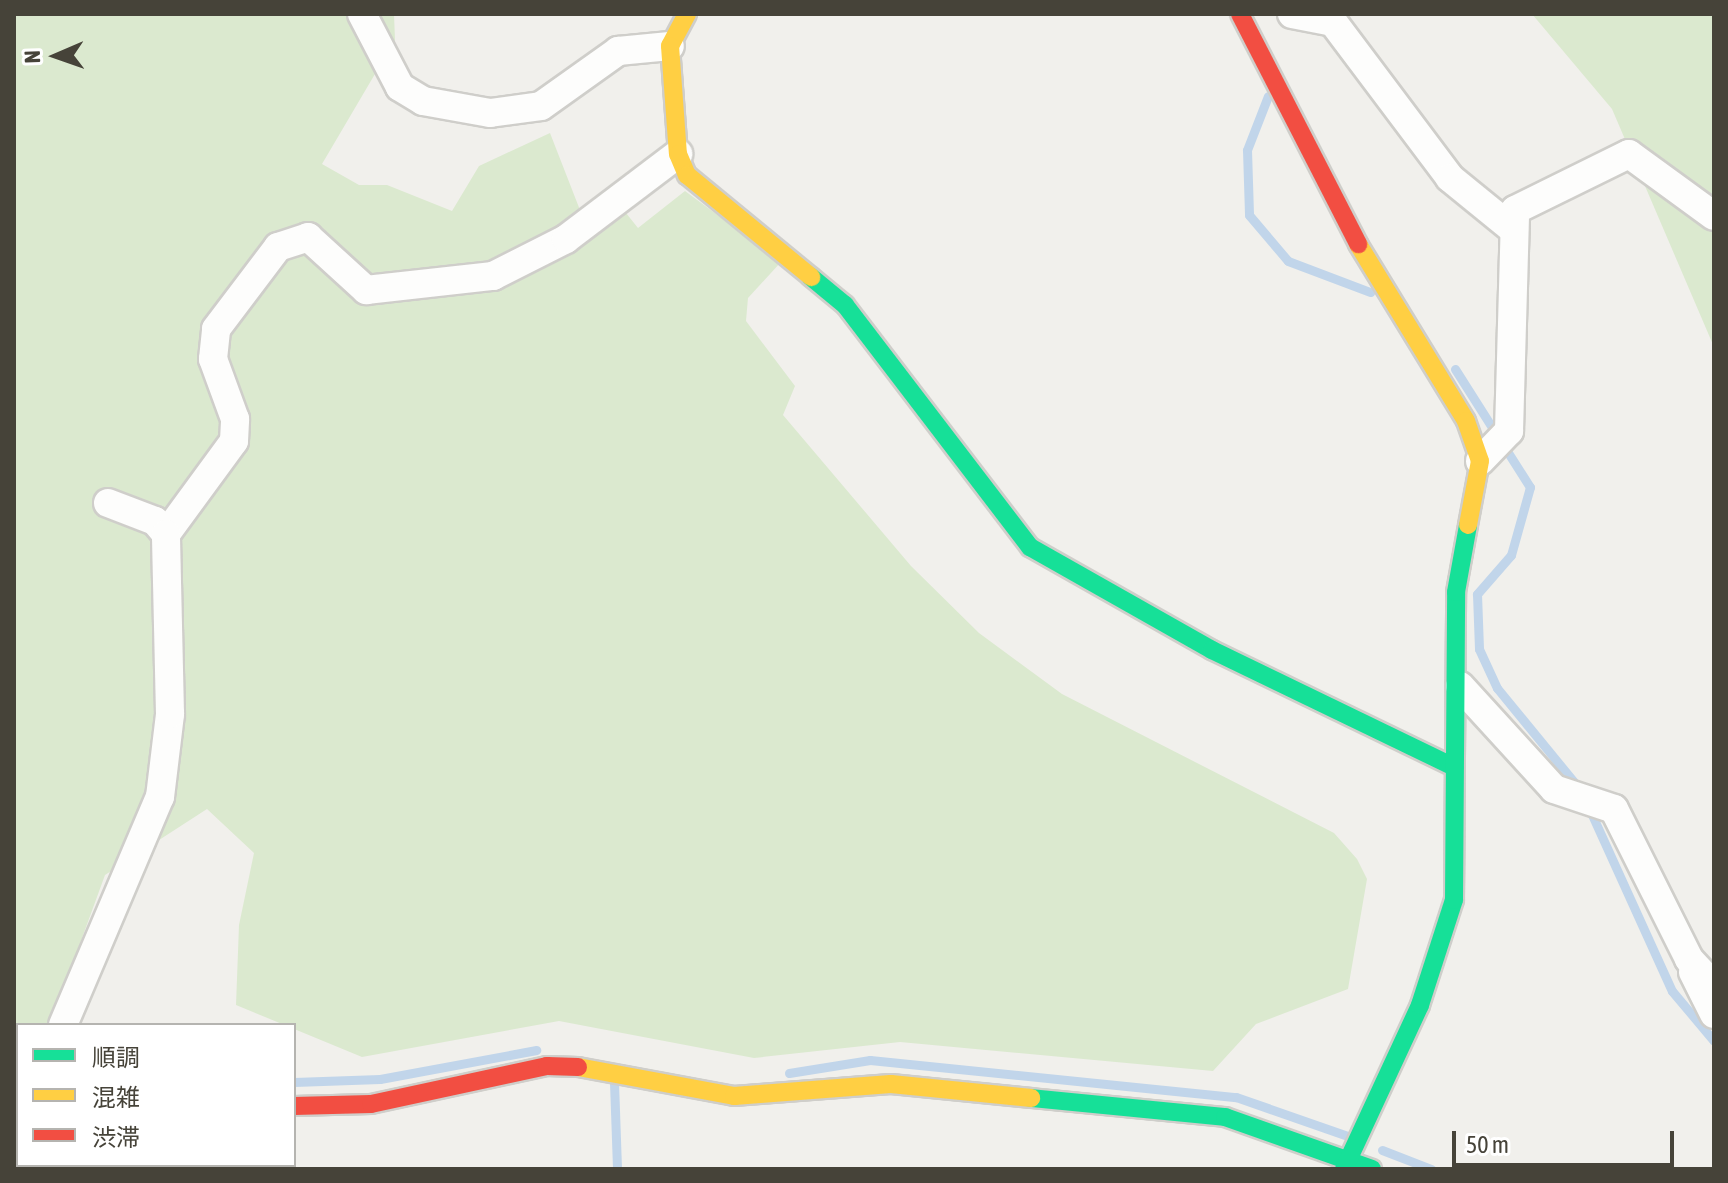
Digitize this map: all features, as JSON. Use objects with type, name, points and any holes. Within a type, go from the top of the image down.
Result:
[{"type":"street","points":[[362,14],[400,87],[423,101],[490,113],[541,106],[618,51],[670,46]]},
{"type":"street","points":[[687,14],[670,46],[678,154],[687,175],[720,206],[768,235],[845,305],[911,400],[1052,565],[1454,767]]},
{"type":"street","points":[[1250,14],[1240,14],[1383,293],[1466,421],[1495,446]]},
{"type":"street","points":[[1292,14],[1328,17],[1450,178],[1514,230]]},
{"type":"street","points":[[64,1023],[160,797],[170,714],[166,534],[234,441],[235,419],[213,359],[216,329],[278,247],[308,237],[366,290],[493,276],[566,239],[678,154]]},
{"type":"street","points":[[1346,1165],[1443,940],[1458,837],[1454,767],[1460,686],[1456,592],[1495,446],[1515,210],[1629,154],[1714,216]]},
{"type":"street","points":[[108,503],[155,521],[166,534]]},
{"type":"street","points":[[1460,686],[1573,800],[1603,802],[1620,819],[1714,1014]]},
{"type":"street","points":[[1689,959],[1714,986]]},
{"type":"street","points":[[296,1106],[371,1104],[547,1066],[601,1067],[734,1096],[891,1084],[1165,1107],[1225,1117],[1346,1165],[1372,1169]]},
{"type":"green space","points":[[14,14],[394,14],[395,40],[322,164],[359,185],[387,185],[452,211],[479,166],[550,133],[587,228],[622,208],[638,228],[685,191],[781,262],[748,298],[746,321],[795,386],[783,415],[911,566],[979,633],[1062,694],[1334,833],[1357,859],[1367,879],[1348,989],[1256,1024],[1213,1071],[900,1042],[754,1058],[559,1021],[362,1057],[296,1030],[296,1023],[280,1023],[236,1005],[239,925],[254,853],[207,809],[105,875],[51,1023],[14,1023]]},
{"type":"green space","points":[[1532,14],[1714,14],[1714,347],[1612,109]]},
{"type":"waterway","points":[[1268,96],[1247,150],[1249,215],[1288,261],[1370,292]]},
{"type":"waterway","points":[[1455,369],[1530,487],[1511,555],[1477,594],[1479,649],[1497,688],[1582,792]]},
{"type":"waterway","points":[[1588,806],[1672,991],[1714,1041]]},
{"type":"waterway","points":[[296,1082],[380,1079],[536,1050]]},
{"type":"waterway","points":[[789,1073],[870,1060],[1236,1097],[1348,1136]]},
{"type":"waterway","points":[[614,1082],[617,1169]]},
{"type":"waterway","points":[[1382,1150],[1431,1169]]},
{"type":"traffic: fast","points":[[811,277],[845,305],[1030,547],[1212,650],[1454,767]]},
{"type":"traffic: fast","points":[[1344,1169],[1420,1005],[1454,900],[1456,592],[1468,525]]},
{"type":"traffic: fast","points":[[1031,1098],[1225,1117],[1372,1169]]},
{"type":"traffic: slow","points":[[687,14],[670,46],[678,154],[687,175],[811,277]]},
{"type":"traffic: slow","points":[[1358,244],[1466,421],[1480,461],[1468,525]]},
{"type":"traffic: slow","points":[[578,1067],[734,1096],[891,1084],[1031,1098]]},
{"type":"traffic: jam","points":[[1240,14],[1358,244]]},
{"type":"traffic: jam","points":[[296,1106],[371,1104],[547,1066],[578,1067]]}]
